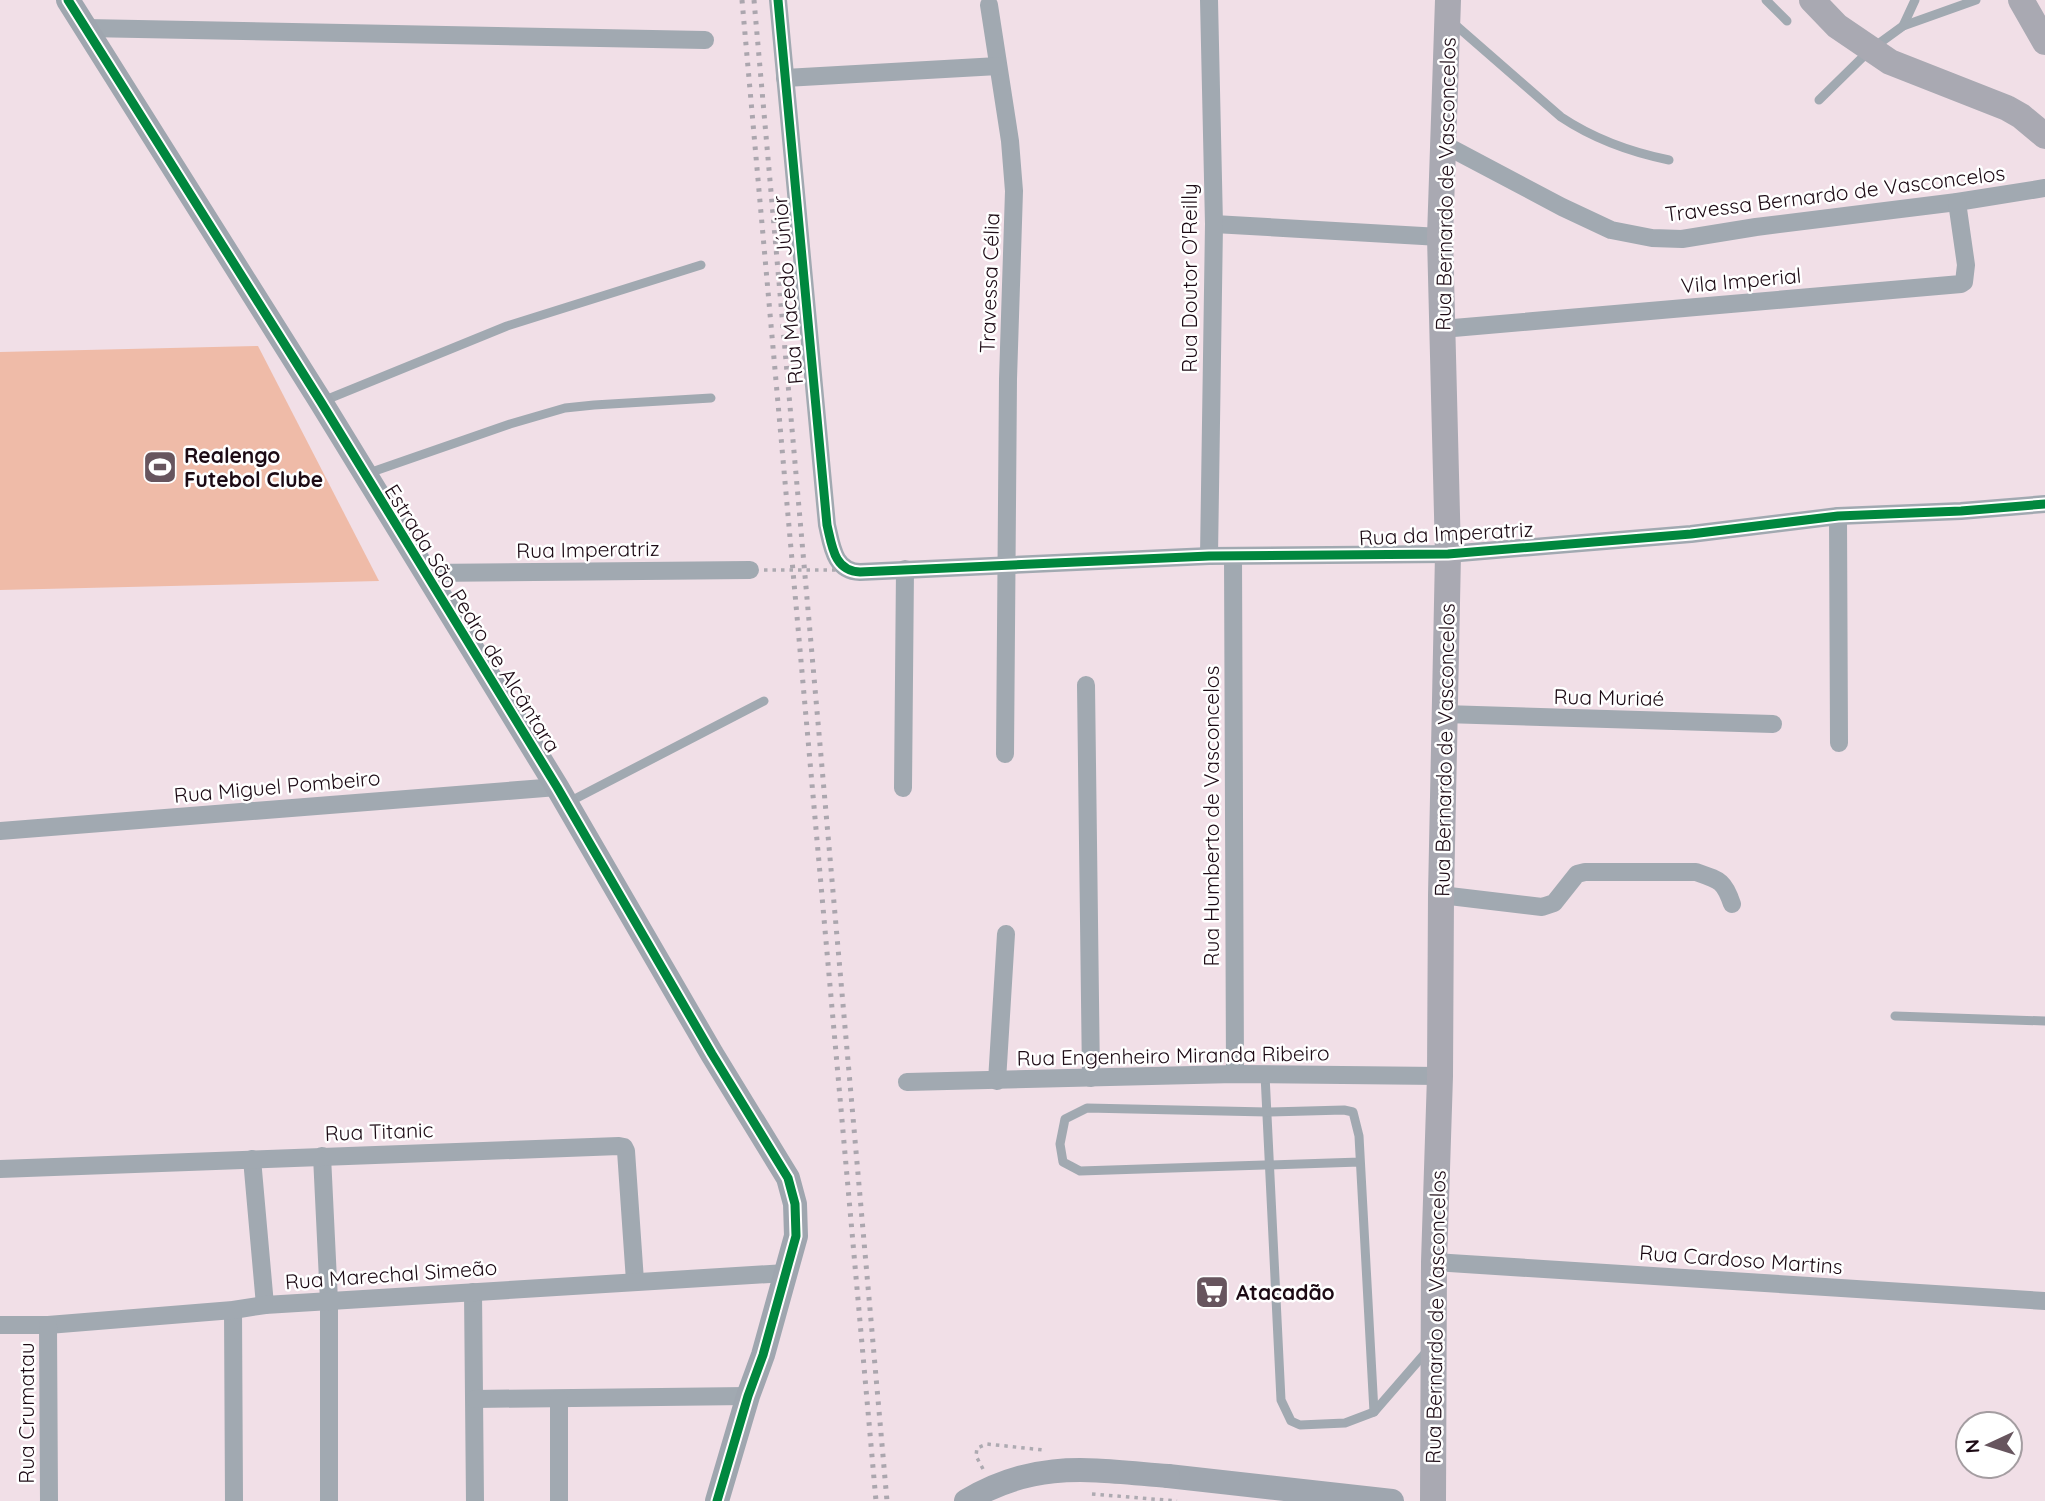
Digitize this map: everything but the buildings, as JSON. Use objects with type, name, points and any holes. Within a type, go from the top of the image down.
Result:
[{"type":"main road","points":[[1812,0],[1837,26],[1890,62],[2007,108],[2045,136]]},
{"type":"main road","name":"Rua Bernardo de Vasconcelos","points":[[1433,1501],[1434,1262],[1440,1076],[1448,554],[1440,237],[1448,9]]},
{"type":"main road","points":[[2032,12],[2045,42]]},
{"type":"street","name":"Rua Macedo Júnior","points":[[778,0],[827,525],[834,555],[842,570]]},
{"type":"street","name":"Rua Doutor O'Reilly","points":[[1209,0],[1214,224],[1209,556]]},
{"type":"street","name":"Travessa Célia","points":[[989,5],[1010,141],[1014,191],[1007,564]]},
{"type":"street","points":[[77,10],[705,40]]},
{"type":"street","name":"Estrada São Pedro de Alcântara","points":[[77,10],[561,795],[718,1065],[788,1178],[795,1204],[796,1236],[763,1355],[717,1501]]},
{"type":"street","points":[[785,78],[998,66]]},
{"type":"street","name":"Travessa Bernardo de Vasconcelos","points":[[1443,144],[1611,230],[1652,238],[1682,239],[2045,188]]},
{"type":"street","name":"Vila Imperial","points":[[1442,329],[1961,284],[1966,275],[1966,265],[1957,202]]},
{"type":"street","points":[[1214,224],[1440,237]]},
{"type":"street","name":"Rua da Imperatriz","points":[[842,570],[860,572],[1209,556],[1448,554],[1691,534],[1838,516],[1961,511],[2045,504]]},
{"type":"street","points":[[1838,516],[1839,743]]},
{"type":"street","name":"Rua Humberto de Vasconcelos","points":[[1233,557],[1235,1074]]},
{"type":"street","points":[[1005,754],[1007,564]]},
{"type":"street","points":[[903,788],[905,569]]},
{"type":"street","name":"Rua Imperatriz","points":[[425,573],[757,570]]},
{"type":"street","points":[[1086,685],[1091,1078]]},
{"type":"street","name":"Rua Muriaé","points":[[1444,714],[1773,724]]},
{"type":"street","name":"Rua Miguel Pombeiro","points":[[0,831],[561,795]]},
{"type":"street","points":[[1441,895],[1542,907],[1554,903],[1577,874],[1585,872],[1696,872],[1727,887],[1732,904]]},
{"type":"street","points":[[997,1081],[1006,934]]},
{"type":"street","name":"Rua Engenheiro Miranda Ribeiro","points":[[907,1082],[1235,1074],[1440,1076]]},
{"type":"street","name":"Rua Titanic","points":[[0,1169],[611,1145],[624,1147],[635,1282]]},
{"type":"street","points":[[322,1156],[329,1301],[329,1501]]},
{"type":"street","points":[[252,1159],[265,1305]]},
{"type":"street","name":"Rua Cardoso Martins","points":[[1434,1262],[2045,1301]]},
{"type":"street","name":"Rua Marechal Simeão","points":[[0,1325],[48,1325],[265,1305],[786,1273]]},
{"type":"street","points":[[473,1292],[475,1501]]},
{"type":"street","points":[[233,1310],[234,1501]]},
{"type":"street","name":"Rua Crumatau","points":[[48,1325],[49,1501]]},
{"type":"street","points":[[475,1399],[748,1396]]},
{"type":"street","points":[[559,1399],[559,1501]]},
{"type":"street","points":[[966,1501],[986,1489],[1021,1476],[1050,1470],[1077,1469],[1168,1476],[1392,1501]]},
{"type":"lane","points":[[1766,0],[1787,21]]},
{"type":"lane","points":[[1903,26],[1914,0]]},
{"type":"lane","points":[[1819,100],[1870,50],[1903,26],[1976,0]]},
{"type":"lane","points":[[1448,9],[1561,117],[1580,130],[1598,139],[1669,160]]},
{"type":"lane","points":[[321,402],[507,326],[701,265]]},
{"type":"lane","points":[[364,474],[565,408],[711,398]]},
{"type":"lane","points":[[561,795],[764,701]]},
{"type":"lane","points":[[1895,1016],[2045,1021]]},
{"type":"lane","points":[[1265,1075],[1281,1400],[1291,1421],[1300,1425],[1345,1423],[1374,1412],[1433,1344]]},
{"type":"lane","points":[[1360,1162],[1080,1171],[1063,1162],[1060,1144],[1065,1119],[1087,1108],[1353,1112],[1359,1136],[1374,1412]]},
{"type":"path","points":[[757,570],[842,570]]},
{"type":"path","points":[[1081,1493],[1177,1501]]},
{"type":"shaded area","name":"Realengo Futebol Clube","points":[[258,346],[379,581],[0,590],[0,352]]},
{"type":"railway","points":[[742,0],[876,1501]]},
{"type":"railway","points":[[754,0],[887,1501]]},
{"type":"cycle path","points":[[68,0],[321,402],[557,787],[712,1054],[788,1178],[795,1204],[796,1236],[763,1355],[717,1501]]},
{"type":"cycle path","points":[[778,0],[827,525],[839,562],[851,571],[1209,556],[1448,554],[1691,534],[1838,516],[1961,511],[2045,504]]},
{"type":"place","name":"Realengo Futebol Clube","points":[[160,467]]},
{"type":"place","name":"Atacadão","points":[[1212,1292]]}]
